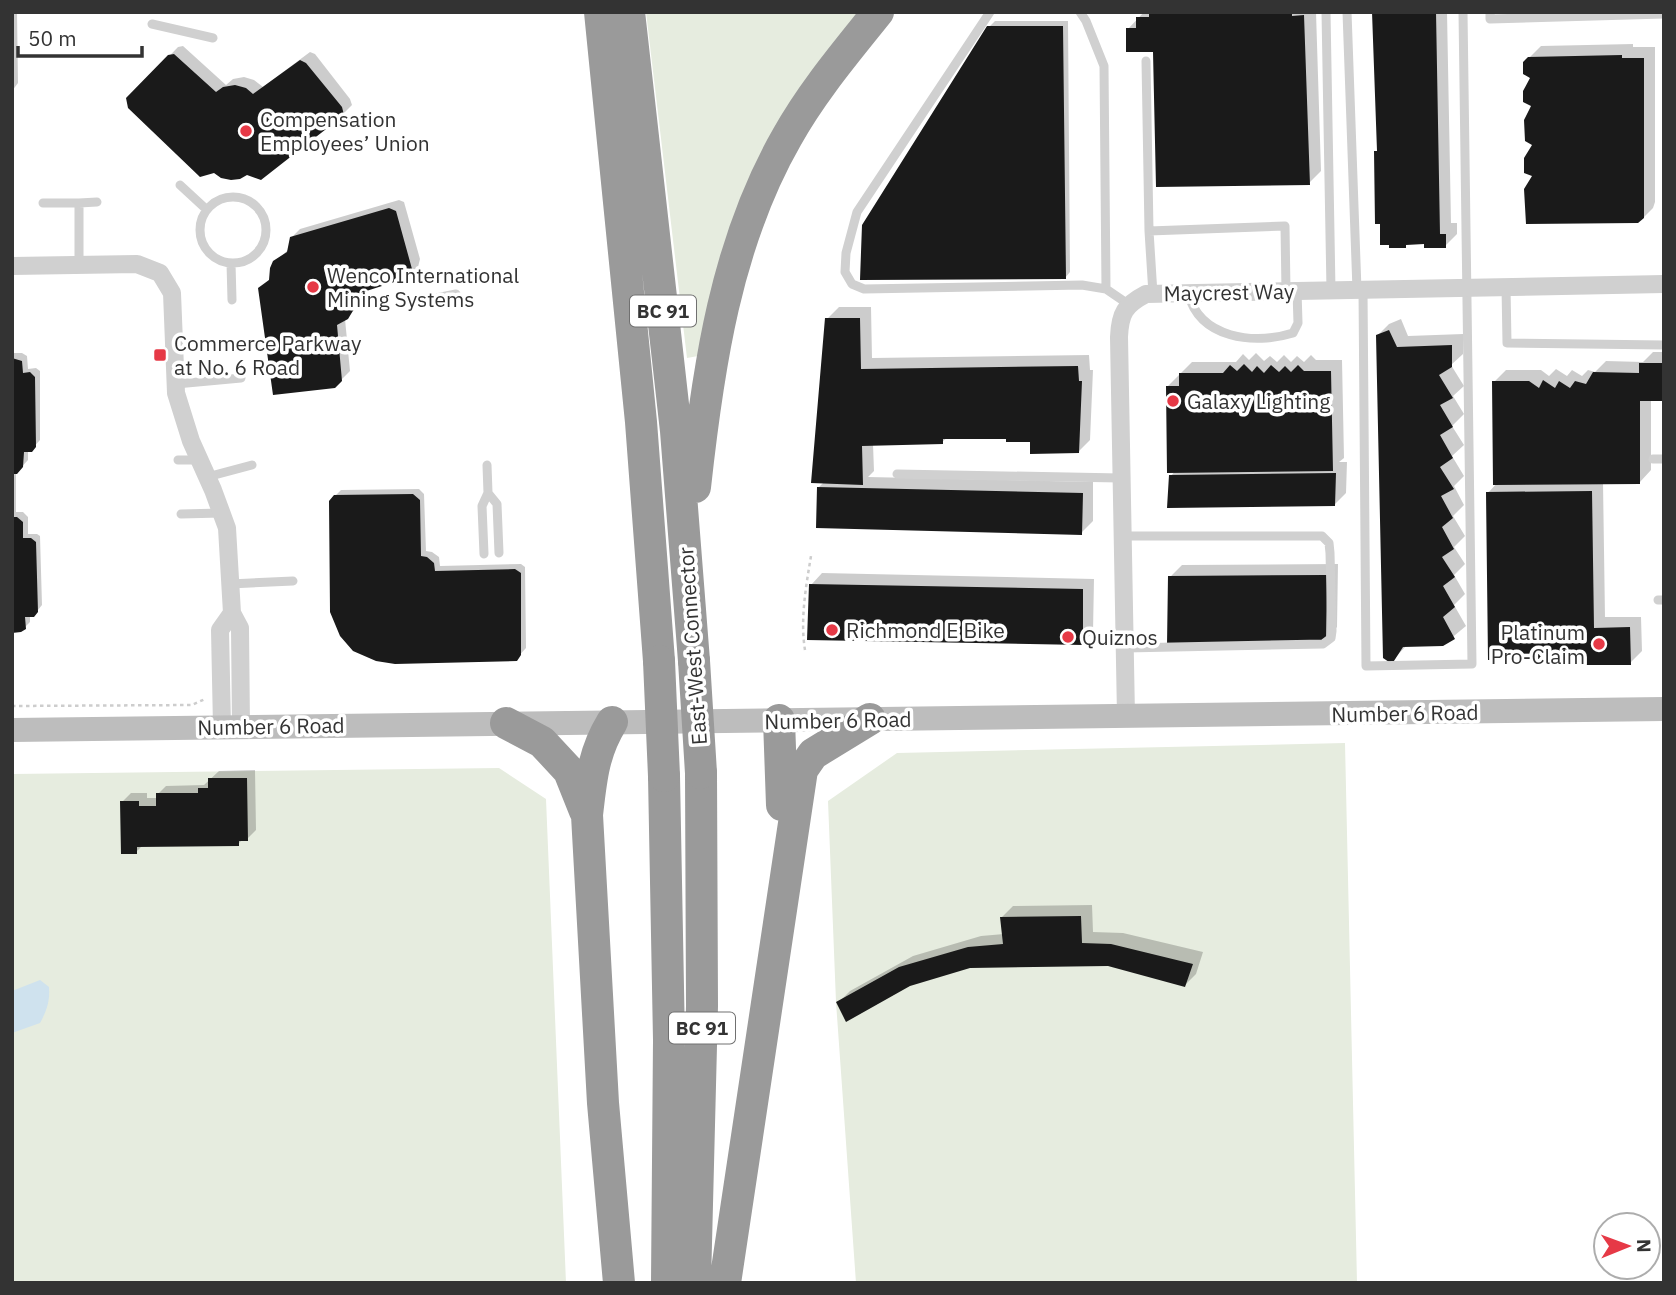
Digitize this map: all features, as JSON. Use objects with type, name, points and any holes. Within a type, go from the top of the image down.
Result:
[{"type":"highway","points":[[578,12],[611,270],[641,422]]},
{"type":"highway","name":"East-West Connector","points":[[600,12],[641,422],[659,661],[669,1040],[667,1283]]},
{"type":"highway","name":"East-West Connector","points":[[629,12],[676,431],[701,773],[702,1006],[695,1283]]},
{"type":"highway","points":[[691,611],[693,503],[703,411],[723,305],[749,218],[786,138],[835,66],[878,12]]},
{"type":"highway","points":[[725,1283],[802,770],[813,754],[870,719]]},
{"type":"highway","points":[[779,720],[784,876]]},
{"type":"highway","points":[[612,722],[600,741],[592,771],[587,815],[603,1103],[619,1283]]},
{"type":"highway","points":[[506,723],[542,743],[569,771],[587,815]]},
{"type":"main road","name":"Number 6 Road","points":[[12,730],[1664,709]]},
{"type":"street","points":[[12,266],[138,264],[160,272],[173,293],[176,384],[182,415],[227,528],[232,613],[220,630],[231,727]]},
{"type":"street","name":"Maycrest Way","points":[[1128,304],[1146,294],[1664,284]]},
{"type":"street","points":[[1126,716],[1119,337],[1120,323],[1128,304]]},
{"type":"lane","points":[[990,12],[857,212],[846,253],[845,272],[852,284],[864,289],[1082,285],[1106,289],[1128,304]]},
{"type":"lane","points":[[1080,12],[1104,66],[1106,289]]},
{"type":"lane","points":[[1326,12],[1331,290]]},
{"type":"lane","points":[[1347,12],[1360,290],[1366,666],[1472,664],[1463,12]]},
{"type":"lane","points":[[1490,12],[1490,19],[1664,14]]},
{"type":"lane","points":[[152,24],[213,38]]},
{"type":"lane","points":[[1146,61],[1149,231],[1153,294]]},
{"type":"lane","points":[[180,185],[206,209]]},
{"type":"lane","points":[[236,196],[247,199],[256,206],[263,215],[266,226],[265,238],[253,257],[231,263],[212,256],[205,248],[199,229],[206,209],[225,197],[236,196]]},
{"type":"lane","points":[[44,204],[97,202]]},
{"type":"lane","points":[[79,203],[79,265]]},
{"type":"lane","points":[[1149,231],[1285,226],[1298,323],[1293,333],[1279,337],[1235,336],[1219,332],[1200,319],[1188,293]]},
{"type":"lane","points":[[231,263],[232,300]]},
{"type":"lane","points":[[1506,287],[1507,343],[1664,345]]},
{"type":"lane","points":[[411,303],[456,294]]},
{"type":"lane","points":[[176,384],[241,378]]},
{"type":"lane","points":[[178,460],[199,460]]},
{"type":"lane","points":[[207,477],[252,465]]},
{"type":"lane","points":[[484,554],[482,506],[488,493],[486,465]]},
{"type":"lane","points":[[897,474],[1121,478]]},
{"type":"lane","points":[[488,493],[497,504],[499,553]]},
{"type":"lane","points":[[181,514],[221,513]]},
{"type":"lane","points":[[1122,536],[1322,536],[1329,543],[1331,552],[1332,631],[1331,638],[1323,644],[1125,648]]},
{"type":"lane","points":[[230,584],[293,581]]},
{"type":"path","points":[[805,650],[803,639],[806,584],[811,556]]},
{"type":"path","points":[[12,706],[192,705],[212,697]]},
{"type":"shaded area","points":[[646,12],[859,12],[698,356],[687,358]]},
{"type":"shaded area","points":[[1345,743],[1357,1283],[856,1283],[836,1002],[828,801],[897,753]]},
{"type":"shaded area","points":[[499,768],[546,799],[566,1283],[12,1283],[12,774]]},
{"type":"water","points":[[40,980],[49,987],[49,992],[48,1005],[40,1023],[12,1033],[12,991]]},
{"type":"building","points":[[1149,12],[1292,12],[1292,16],[1304,15],[1310,185],[1156,187],[1153,52],[1126,52],[1126,28],[1136,28],[1136,17],[1149,17]]},
{"type":"building","points":[[1372,12],[1436,12],[1440,234],[1446,234],[1446,248],[1424,248],[1424,244],[1406,245],[1406,248],[1380,245],[1380,224],[1375,224],[1374,151],[1377,151]]},
{"type":"building","points":[[987,26],[1063,26],[1066,279],[860,280],[862,225]]},
{"type":"building","points":[[174,54],[216,92],[223,87],[235,85],[246,88],[253,94],[300,60],[306,63],[342,107],[344,115],[261,180],[247,175],[231,180],[214,173],[200,177],[128,108],[126,98],[168,55]]},
{"type":"building","points":[[1622,55],[1622,58],[1644,58],[1644,218],[1638,223],[1526,224],[1524,189],[1532,176],[1524,173],[1524,158],[1532,145],[1525,141],[1524,120],[1531,106],[1523,102],[1523,91],[1530,78],[1523,74],[1523,62],[1528,57]]},
{"type":"building","points":[[389,208],[396,211],[412,269],[410,277],[357,294],[354,309],[348,319],[337,325],[342,381],[335,388],[273,395],[258,288],[269,280],[273,261],[287,252],[290,237]]},
{"type":"building","points":[[825,318],[860,318],[861,369],[1078,366],[1079,381],[1082,381],[1079,453],[1030,454],[1030,442],[1006,442],[1006,439],[943,439],[943,444],[862,446],[863,485],[811,483]]},
{"type":"building","points":[[1389,330],[1397,347],[1452,345],[1452,367],[1439,375],[1453,398],[1440,405],[1453,427],[1440,435],[1453,458],[1440,467],[1454,489],[1441,496],[1453,518],[1442,527],[1454,549],[1442,557],[1455,577],[1443,586],[1455,607],[1443,617],[1455,639],[1443,646],[1403,647],[1392,664],[1383,658],[1376,335]]},
{"type":"building","points":[[12,358],[22,361],[23,373],[30,372],[35,377],[36,447],[32,452],[24,452],[23,467],[17,474],[12,474]]},
{"type":"building","points":[[1639,363],[1664,363],[1664,401],[1640,401],[1640,484],[1493,485],[1492,381],[1529,381],[1539,388],[1543,380],[1555,388],[1559,381],[1570,388],[1575,381],[1586,384],[1593,372],[1639,373]]},
{"type":"building","points":[[1244,364],[1252,372],[1257,366],[1264,373],[1271,365],[1279,372],[1285,366],[1291,372],[1298,365],[1304,371],[1331,371],[1333,471],[1167,473],[1166,386],[1179,386],[1179,373],[1223,373],[1230,365],[1237,371]]},
{"type":"building","points":[[1336,473],[1335,506],[1167,508],[1169,475]]},
{"type":"building","points":[[817,487],[1083,493],[1082,535],[816,528]]},
{"type":"building","points":[[1592,491],[1594,628],[1630,627],[1631,665],[1582,665],[1582,659],[1488,660],[1486,492]]},
{"type":"building","points":[[413,494],[420,500],[421,556],[434,563],[435,571],[515,569],[521,573],[521,655],[517,661],[395,664],[376,661],[353,651],[340,636],[330,612],[329,501],[334,495]]},
{"type":"building","points":[[12,517],[23,522],[23,538],[31,538],[36,542],[38,612],[34,617],[25,617],[26,629],[12,633]]},
{"type":"building","points":[[1327,575],[1326,640],[1167,645],[1168,576]]},
{"type":"building","points":[[809,584],[1083,589],[1083,645],[807,640]]},
{"type":"building","points":[[208,778],[247,778],[248,841],[239,841],[239,846],[137,847],[137,854],[121,854],[120,801],[139,801],[139,806],[156,806],[156,793],[198,793],[198,788],[208,788]]},
{"type":"building","points":[[1081,916],[1082,943],[1111,944],[1193,964],[1185,987],[1108,966],[970,968],[910,986],[846,1022],[836,1002],[899,967],[968,947],[1003,944],[1000,917]]},
{"type":"place","name":"Compensation Employees’ Union","points":[[246,131]]},
{"type":"place","name":"Wenco International Mining Systems","points":[[313,287]]},
{"type":"place","name":"Commerce Parkway at No. 6 Road","points":[[160,355]]},
{"type":"place","name":"Galaxy Lighting","points":[[1173,401]]},
{"type":"place","name":"Richmond E Bike","points":[[832,630]]},
{"type":"place","name":"Quiznos","points":[[1068,637]]},
{"type":"place","name":"Platinum Pro-Claim","points":[[1599,644]]}]
